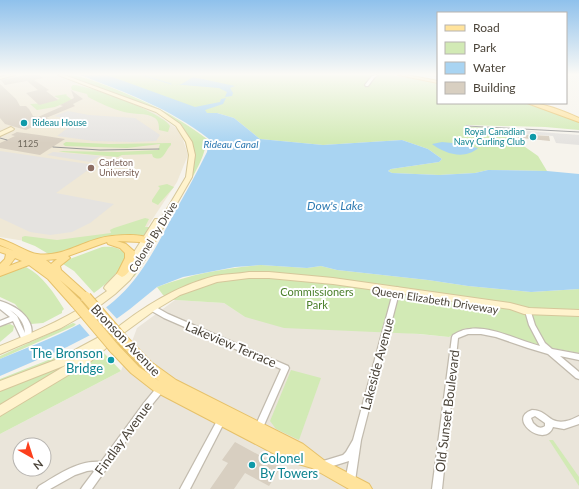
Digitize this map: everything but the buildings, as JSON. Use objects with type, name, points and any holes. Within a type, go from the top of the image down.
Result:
[{"type":"main road","name":"Colonel By Drive","points":[[0,344],[27,336],[69,320],[107,296],[133,270],[147,242],[189,171],[192,158],[190,145],[184,132],[170,118],[146,106],[123,98]]},
{"type":"main road","points":[[533,104],[566,114],[579,120]]},
{"type":"main road","points":[[0,126],[11,129],[2,133]]},
{"type":"main road","points":[[0,273],[33,259],[55,258],[93,243],[110,239],[147,242]]},
{"type":"main road","name":"Bronson Avenue","points":[[0,242],[56,270],[123,334],[147,365],[172,384],[224,416]]},
{"type":"main road","points":[[111,242],[123,246],[130,252],[130,258],[122,274]]},
{"type":"main road","points":[[56,270],[55,265],[64,258],[97,245],[111,242],[147,242]]},
{"type":"main road","name":"Colonel By Drive","points":[[0,350],[76,312],[101,294],[130,265],[147,242]]},
{"type":"main road","name":"Bronson Avenue","points":[[0,250],[33,259],[76,303],[114,348],[135,370],[160,388],[224,416],[256,432],[293,456],[320,466],[364,489]]},
{"type":"main road","points":[[0,268],[9,261],[11,253]]},
{"type":"main road","name":"Queen Elizabeth Driveway","points":[[0,411],[86,359],[123,334],[152,308],[177,293],[216,279],[249,274],[294,277],[510,306],[528,311],[579,313]]},
{"type":"main road","name":"Queen Elizabeth Driveway","points":[[0,386],[62,362],[123,334]]},
{"type":"street","name":"Lakeside Avenue","points":[[350,482],[357,440],[396,291]]},
{"type":"street","points":[[0,304],[9,306],[19,312],[27,336]]},
{"type":"street","points":[[0,304],[15,318],[27,336]]},
{"type":"street","name":"Lakeview Terrace","points":[[152,308],[164,315],[285,368],[256,432]]},
{"type":"street","points":[[528,311],[537,337],[543,345],[579,376]]},
{"type":"street","points":[[0,324],[15,318]]},
{"type":"street","name":"Old Sunset Boulevard","points":[[438,489],[455,337],[472,331],[480,332],[551,351]]},
{"type":"street","points":[[551,351],[579,357]]},
{"type":"street","name":"Findlay Avenue","points":[[86,489],[160,388]]},
{"type":"street","points":[[185,489],[224,416]]},
{"type":"street","points":[[549,422],[561,425],[579,420]]},
{"type":"street","name":"Lakeside Avenue","points":[[320,466],[346,458],[357,440]]},
{"type":"street","points":[[42,489],[72,471],[91,464],[103,466]]},
{"type":"shaded area","name":"Carleton University","points":[[0,98],[116,98],[154,112],[180,131],[188,155],[177,182],[142,235],[37,243],[0,237]]},
{"type":"shaded area","points":[[68,111],[89,115],[135,118],[160,135],[156,141],[132,142],[93,141],[57,136],[77,121],[54,116]]},
{"type":"shaded area","points":[[501,129],[579,135],[579,145],[556,143],[553,136],[516,133],[516,136],[512,137]]},
{"type":"shaded area","points":[[0,151],[95,165],[56,193],[114,204],[90,223],[72,232],[50,235],[30,232],[0,218]]},
{"type":"shaded area","points":[[53,152],[100,156],[90,162],[47,155]]},
{"type":"shaded area","points":[[175,300],[224,303],[245,317],[449,337],[463,329],[471,328],[504,334],[530,344],[579,353],[579,489],[0,489],[0,434],[121,371],[137,328]]},
{"type":"green space","points":[[58,98],[69,98],[72,100],[55,107],[37,110],[30,104],[47,103],[46,102],[60,99]]},
{"type":"green space","points":[[90,98],[117,98],[141,107],[165,121],[170,126],[168,132],[159,130],[157,121],[151,116],[128,113],[110,108]]},
{"type":"green space","points":[[124,98],[136,98],[160,109],[183,122],[207,139],[199,165],[151,251],[134,277],[130,276],[188,182],[194,154],[193,145],[182,126],[160,111]]},
{"type":"green space","points":[[167,98],[437,98],[437,104],[527,104],[574,119],[579,123],[579,130],[545,127],[465,125],[467,127],[498,128],[538,156],[547,171],[488,170],[475,173],[439,175],[392,173],[388,171],[391,169],[439,162],[442,159],[428,149],[402,140],[323,145],[260,139],[234,118],[217,113],[207,113]]},
{"type":"green space","points":[[66,142],[109,144],[171,143],[171,145],[160,158],[153,157],[152,154],[122,155],[118,157],[59,151],[118,152],[158,150],[160,144],[127,148],[65,146],[63,144]]},
{"type":"green space","points":[[167,184],[174,187],[158,205],[152,202],[160,188],[158,186]]},
{"type":"green space","points":[[145,218],[149,219],[145,227],[151,227],[146,234],[140,237],[119,237],[52,256],[35,246],[22,241],[22,237],[25,236],[57,240],[111,233],[110,230],[114,228]]},
{"type":"green space","points":[[102,247],[120,250],[125,254],[124,260],[109,281],[94,293],[74,271],[63,264],[67,260]]},
{"type":"green space","name":"Commissioners Park","points":[[261,265],[307,268],[321,266],[337,270],[531,292],[579,289],[579,353],[530,344],[504,334],[471,328],[463,329],[449,337],[420,334],[284,328],[245,317],[224,303],[175,300],[163,295],[157,287],[183,278],[208,272]]},
{"type":"green space","points":[[26,267],[43,280],[64,309],[62,313],[43,323],[31,324],[15,304],[0,297],[0,276]]},
{"type":"green space","points":[[73,323],[76,324],[0,359],[0,356]]},
{"type":"green space","points":[[10,324],[14,326],[13,331],[0,342],[0,326]]},
{"type":"green space","points":[[71,351],[72,352],[0,384],[0,379]]},
{"type":"green space","points":[[104,353],[121,371],[0,434],[0,414]]},
{"type":"green space","points":[[79,357],[0,408],[0,390],[49,372]]},
{"type":"green space","points":[[291,370],[321,378],[299,440],[276,429],[270,421]]},
{"type":"green space","points":[[549,440],[553,440],[579,477],[579,486]]},
{"type":"water","name":"Dow's Lake","points":[[137,98],[170,98],[195,107],[220,102],[221,99],[226,98],[223,104],[205,110],[207,113],[217,113],[234,118],[260,139],[323,145],[402,140],[428,149],[442,159],[439,162],[391,169],[388,171],[392,173],[439,175],[475,173],[488,170],[547,171],[579,174],[579,289],[531,292],[337,270],[321,266],[307,268],[261,265],[235,267],[183,277],[157,287],[104,328],[67,347],[0,376],[0,359],[44,341],[88,319],[114,301],[132,283],[153,252],[194,178],[207,152],[209,139],[179,118]]},
{"type":"water","points":[[442,142],[463,144],[462,145],[478,148],[473,152],[461,155],[443,151],[432,144]]},
{"type":"pier","points":[[105,306],[119,321],[91,337],[78,322]]},
{"type":"tram line","points":[[466,126],[579,132]]},
{"type":"tram line","points":[[0,138],[7,140]]},
{"type":"tram line","points":[[53,147],[100,150],[159,149]]},
{"type":"place","name":"Rideau House","points":[[24,123]]},
{"type":"place","name":"Royal Canadian Navy Curling Club","points":[[533,137]]},
{"type":"place","name":"Carleton University","points":[[91,168]]},
{"type":"place","name":"The Bronson Bridge","points":[[111,360]]},
{"type":"place","name":"Colonel By Towers","points":[[252,465]]},
{"type":"water label","name":"Rideau Canal","points":[[231,144]]}]
